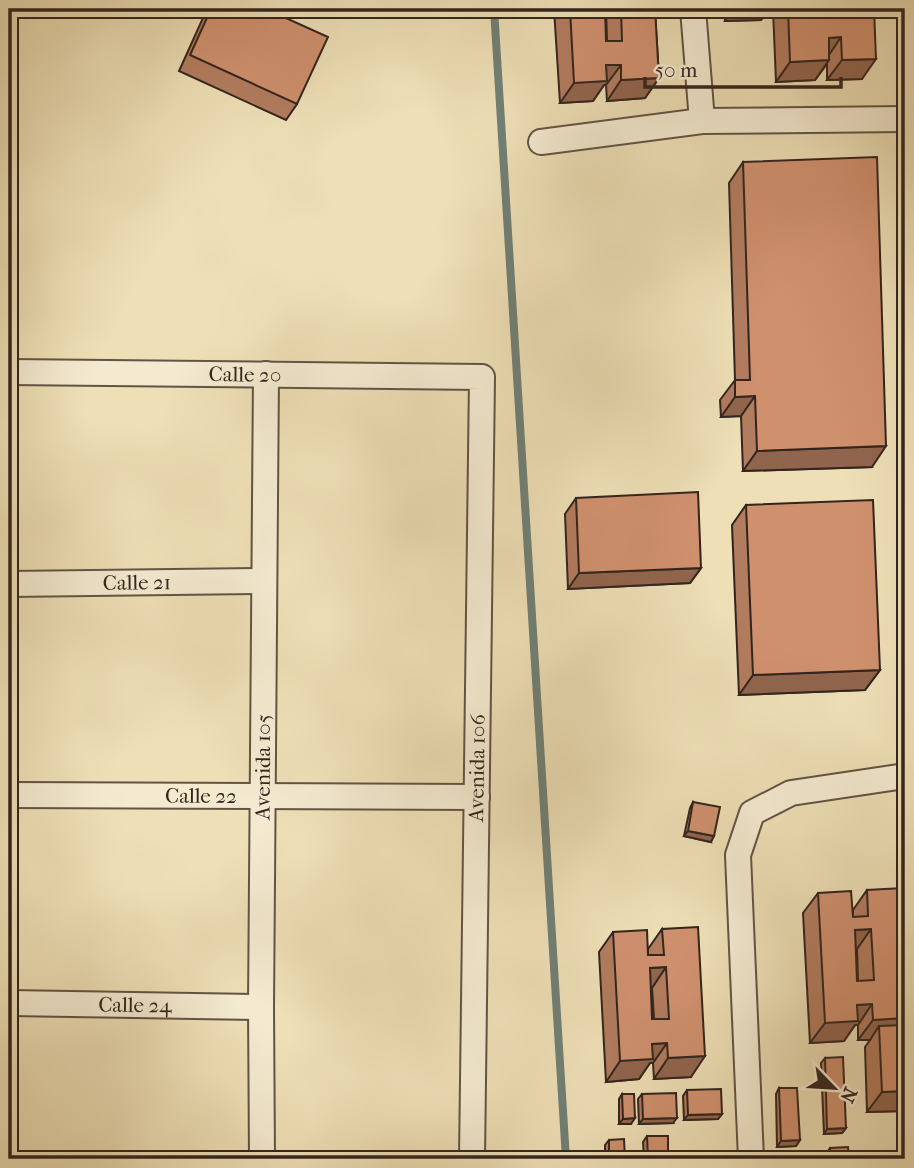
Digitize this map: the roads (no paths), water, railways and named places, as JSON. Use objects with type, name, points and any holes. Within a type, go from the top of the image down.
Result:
[{"type":"street","points":[[693,9],[702,121]]},
{"type":"street","points":[[541,142],[702,121],[905,119]]},
{"type":"street","name":"Calle 20","points":[[9,372],[482,377]]},
{"type":"street","name":"Avenida 105","points":[[262,1159],[265,374]]},
{"type":"street","name":"Avenida 106","points":[[472,1159],[482,377]]},
{"type":"street","name":"Calle 21","points":[[9,584],[264,581]]},
{"type":"street","points":[[751,1159],[738,855],[752,813],[791,793],[905,776]]},
{"type":"street","name":"Calle 22","points":[[9,795],[477,797]]},
{"type":"street","name":"Calle 24","points":[[9,1003],[261,1007]]},
{"type":"waterway","points":[[494,9],[566,1159]]}]
